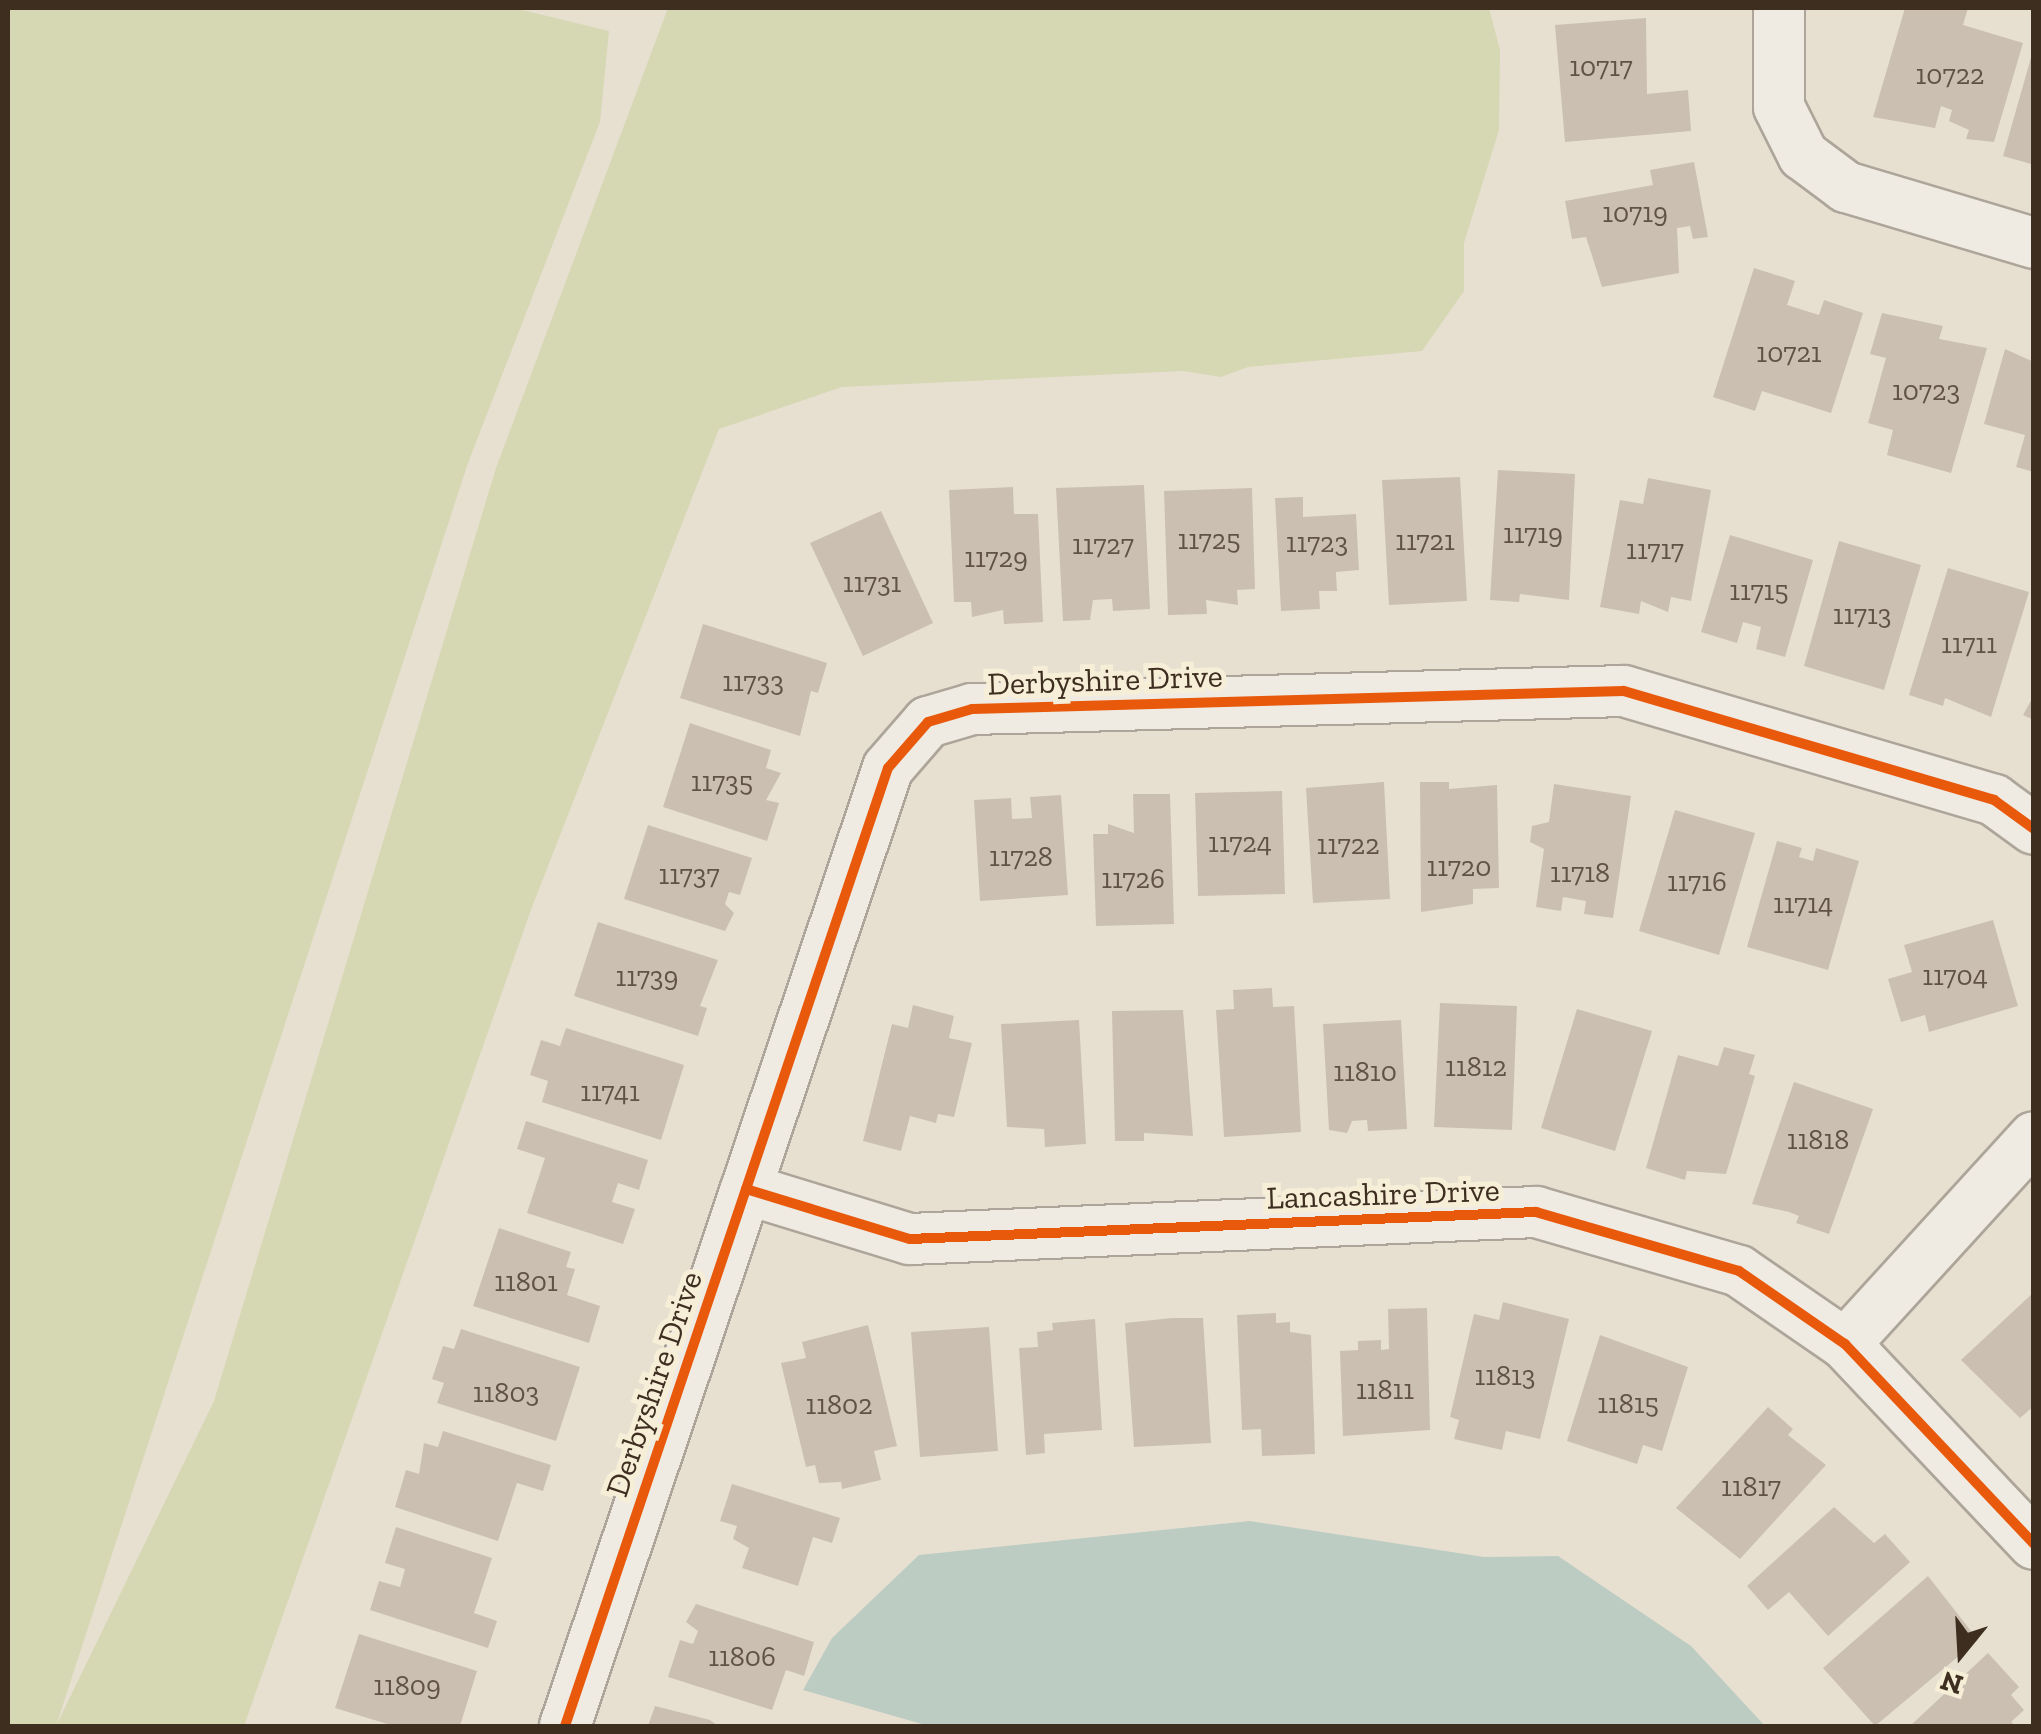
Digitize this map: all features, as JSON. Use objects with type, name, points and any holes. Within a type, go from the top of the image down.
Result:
[{"type":"street","points":[[1779,8],[1779,107],[1803,155],[1846,187],[2034,242]]},
{"type":"street","name":"Derbyshire Drive","points":[[565,1726],[888,768],[928,722],[972,709],[1624,691],[1994,800],[2034,829]]},
{"type":"street","points":[[1845,1344],[2034,1137]]},
{"type":"street","name":"Lancashire Drive","points":[[746,1189],[910,1239],[1536,1212],[1739,1271],[1845,1344],[2034,1544]]},
{"type":"green space","points":[[8,8],[514,8],[609,31],[600,122],[468,463],[56,1726],[8,1726]]},
{"type":"green space","points":[[668,8],[1489,8],[1500,50],[1499,130],[1464,243],[1464,291],[1422,351],[1248,367],[1221,377],[1183,371],[842,387],[719,429],[532,907],[244,1726],[56,1726],[214,1401],[496,468]]},
{"type":"shaded area","points":[[1250,1521],[1484,1557],[1558,1556],[1691,1646],[1765,1726],[929,1726],[803,1690],[832,1638],[919,1555]]},
{"type":"building","points":[[1905,8],[1968,8],[1963,25],[2023,43],[1994,142],[1966,139],[1969,130],[1949,121],[1952,110],[1941,106],[1935,128],[1873,117]]},
{"type":"building","points":[[1646,18],[1647,94],[1688,90],[1691,131],[1565,142],[1555,25]]},
{"type":"building","points":[[2032,54],[2034,161],[2031,164],[2003,156]]},
{"type":"building","points":[[1694,162],[1708,237],[1693,239],[1690,226],[1677,228],[1679,273],[1602,287],[1586,237],[1572,239],[1565,201],[1653,185],[1650,170]]},
{"type":"building","points":[[1754,268],[1795,281],[1787,305],[1819,315],[1824,300],[1863,313],[1831,413],[1762,391],[1755,411],[1713,397]]},
{"type":"building","points":[[1882,313],[1943,326],[1939,339],[1987,348],[1951,473],[1887,455],[1893,430],[1868,423],[1886,358],[1870,354]]},
{"type":"building","points":[[2005,349],[2034,362],[2034,472],[2016,467],[2025,435],[1984,424]]},
{"type":"building","points":[[1498,470],[1575,474],[1569,600],[1520,594],[1519,602],[1490,600]]},
{"type":"building","points":[[1460,477],[1467,601],[1389,605],[1382,480]]},
{"type":"building","points":[[1648,478],[1711,490],[1691,601],[1671,597],[1668,612],[1641,601],[1639,614],[1600,607],[1620,500],[1643,504]]},
{"type":"building","points":[[1144,485],[1150,609],[1113,611],[1112,599],[1093,600],[1090,620],[1063,621],[1056,488]]},
{"type":"building","points":[[1013,487],[1014,514],[1038,514],[1043,622],[1004,624],[1003,610],[972,617],[971,602],[954,602],[949,490]]},
{"type":"building","points":[[1252,488],[1255,589],[1237,590],[1238,605],[1206,600],[1207,614],[1168,615],[1164,491]]},
{"type":"building","points":[[1303,497],[1303,517],[1356,514],[1359,570],[1336,572],[1337,591],[1319,591],[1320,609],[1281,611],[1275,498]]},
{"type":"building","points":[[881,511],[933,623],[863,656],[810,543]]},
{"type":"building","points":[[1730,535],[1813,560],[1785,657],[1756,649],[1761,627],[1743,622],[1737,643],[1701,632]]},
{"type":"building","points":[[1839,541],[1921,565],[1884,690],[1804,666]]},
{"type":"building","points":[[1948,568],[2029,592],[1991,717],[1945,698],[1943,706],[1909,695]]},
{"type":"building","points":[[703,624],[827,663],[818,693],[811,691],[800,736],[680,698]]},
{"type":"building","points":[[2034,695],[2034,720],[2023,715]]},
{"type":"building","points":[[690,723],[771,750],[766,768],[781,773],[766,800],[779,803],[767,841],[663,807]]},
{"type":"building","points":[[1384,782],[1390,899],[1313,903],[1306,788]]},
{"type":"building","points":[[1420,782],[1449,782],[1449,789],[1497,785],[1499,888],[1473,889],[1473,904],[1421,912]]},
{"type":"building","points":[[1554,784],[1631,796],[1613,918],[1584,914],[1586,901],[1563,897],[1561,911],[1536,907],[1544,849],[1530,842],[1532,826],[1549,822]]},
{"type":"building","points":[[1282,791],[1285,894],[1198,896],[1195,793]]},
{"type":"building","points":[[1133,794],[1170,794],[1174,924],[1096,926],[1093,834],[1108,834],[1108,824],[1134,833]]},
{"type":"building","points":[[1061,795],[1068,895],[980,901],[974,800],[1011,798],[1012,819],[1032,818],[1030,797]]},
{"type":"building","points":[[1675,810],[1755,833],[1719,955],[1639,931]]},
{"type":"building","points":[[648,825],[752,858],[740,895],[729,892],[725,904],[734,913],[725,931],[624,899]]},
{"type":"building","points":[[1777,841],[1802,848],[1799,857],[1813,861],[1816,848],[1859,861],[1828,970],[1747,947]]},
{"type":"building","points":[[1993,920],[2018,1006],[1929,1032],[1925,1015],[1901,1022],[1888,979],[1912,972],[1904,945]]},
{"type":"building","points":[[598,922],[718,960],[700,1006],[707,1008],[698,1036],[574,996]]},
{"type":"building","points":[[1272,988],[1273,1007],[1294,1006],[1301,1132],[1224,1137],[1216,1010],[1234,1009],[1233,990]]},
{"type":"building","points":[[1440,1003],[1517,1006],[1512,1130],[1434,1127]]},
{"type":"building","points":[[913,1005],[954,1016],[949,1038],[972,1043],[954,1117],[938,1114],[936,1123],[910,1116],[901,1151],[863,1141],[892,1024],[908,1028]]},
{"type":"building","points":[[1577,1009],[1652,1031],[1615,1151],[1541,1128]]},
{"type":"building","points":[[1183,1010],[1193,1136],[1144,1133],[1144,1141],[1115,1141],[1112,1011]]},
{"type":"building","points":[[1079,1020],[1086,1144],[1045,1147],[1044,1129],[1007,1127],[1001,1024]]},
{"type":"building","points":[[1401,1020],[1407,1129],[1368,1131],[1367,1120],[1352,1121],[1347,1133],[1329,1130],[1323,1024]]},
{"type":"building","points":[[566,1028],[684,1065],[661,1140],[542,1102],[548,1081],[530,1075],[541,1040],[560,1046]]},
{"type":"building","points":[[1724,1047],[1755,1055],[1749,1074],[1755,1076],[1726,1174],[1687,1171],[1685,1180],[1646,1168],[1678,1055],[1718,1066]]},
{"type":"building","points":[[1794,1082],[1873,1109],[1829,1234],[1796,1223],[1799,1216],[1789,1212],[1752,1204]]},
{"type":"building","points":[[526,1121],[648,1160],[639,1190],[618,1183],[612,1202],[635,1209],[623,1244],[527,1213],[545,1158],[517,1149]]},
{"type":"building","points":[[499,1228],[571,1252],[566,1267],[575,1269],[567,1295],[600,1306],[589,1343],[473,1306]]},
{"type":"building","points":[[2034,1292],[2034,1406],[2020,1418],[1961,1360]]},
{"type":"building","points":[[1503,1302],[1569,1319],[1540,1439],[1506,1431],[1502,1450],[1454,1439],[1459,1420],[1450,1417],[1474,1314],[1499,1320]]},
{"type":"building","points":[[1427,1308],[1430,1430],[1343,1436],[1340,1351],[1358,1350],[1358,1341],[1381,1340],[1381,1350],[1389,1349],[1388,1309]]},
{"type":"building","points":[[1276,1313],[1276,1323],[1290,1322],[1290,1332],[1311,1335],[1315,1454],[1262,1456],[1261,1429],[1242,1430],[1237,1315]]},
{"type":"building","points":[[1203,1318],[1211,1443],[1134,1447],[1125,1323]]},
{"type":"building","points":[[1095,1319],[1102,1430],[1044,1434],[1045,1453],[1026,1455],[1019,1348],[1038,1347],[1037,1332],[1053,1330],[1052,1323]]},
{"type":"building","points":[[868,1325],[897,1446],[874,1451],[881,1480],[842,1489],[841,1482],[819,1483],[815,1465],[806,1467],[781,1363],[806,1358],[802,1342]]},
{"type":"building","points":[[989,1327],[998,1451],[920,1457],[911,1332]]},
{"type":"building","points":[[461,1329],[580,1367],[556,1441],[437,1403],[444,1383],[432,1379],[443,1346],[454,1349]]},
{"type":"building","points":[[1600,1335],[1688,1367],[1662,1451],[1643,1445],[1637,1464],[1567,1441]]},
{"type":"building","points":[[1768,1407],[1793,1429],[1788,1435],[1826,1465],[1740,1559],[1676,1508]]},
{"type":"building","points":[[443,1431],[551,1465],[543,1491],[517,1483],[498,1541],[395,1507],[406,1470],[419,1474],[424,1443],[438,1447]]},
{"type":"building","points":[[732,1484],[840,1518],[832,1543],[813,1537],[798,1586],[742,1568],[749,1548],[733,1539],[737,1526],[720,1521]]},
{"type":"building","points":[[1834,1507],[1874,1543],[1885,1534],[1910,1562],[1828,1636],[1789,1592],[1768,1610],[1747,1586]]},
{"type":"building","points":[[396,1527],[492,1558],[474,1613],[497,1621],[488,1648],[370,1610],[379,1581],[400,1587],[405,1569],[385,1563]]},
{"type":"building","points":[[1928,1576],[1978,1640],[1875,1726],[1823,1668]]},
{"type":"building","points":[[696,1604],[814,1642],[804,1676],[786,1670],[772,1710],[668,1677],[680,1640],[693,1644],[698,1631],[686,1622]]},
{"type":"building","points":[[359,1634],[477,1671],[460,1726],[394,1726],[335,1708]]},
{"type":"building","points":[[1988,1653],[2019,1687],[2011,1695],[2024,1710],[2011,1722],[2016,1726],[1910,1726]]},
{"type":"building","points":[[655,1706],[710,1720],[718,1726],[648,1726]]},
{"type":"cycle path","points":[[565,1726],[888,768],[928,722],[972,709],[1624,691],[1994,800],[2034,829]]},
{"type":"cycle path","points":[[746,1189],[910,1239],[1536,1212],[1739,1271],[1845,1344],[2034,1544]]}]
